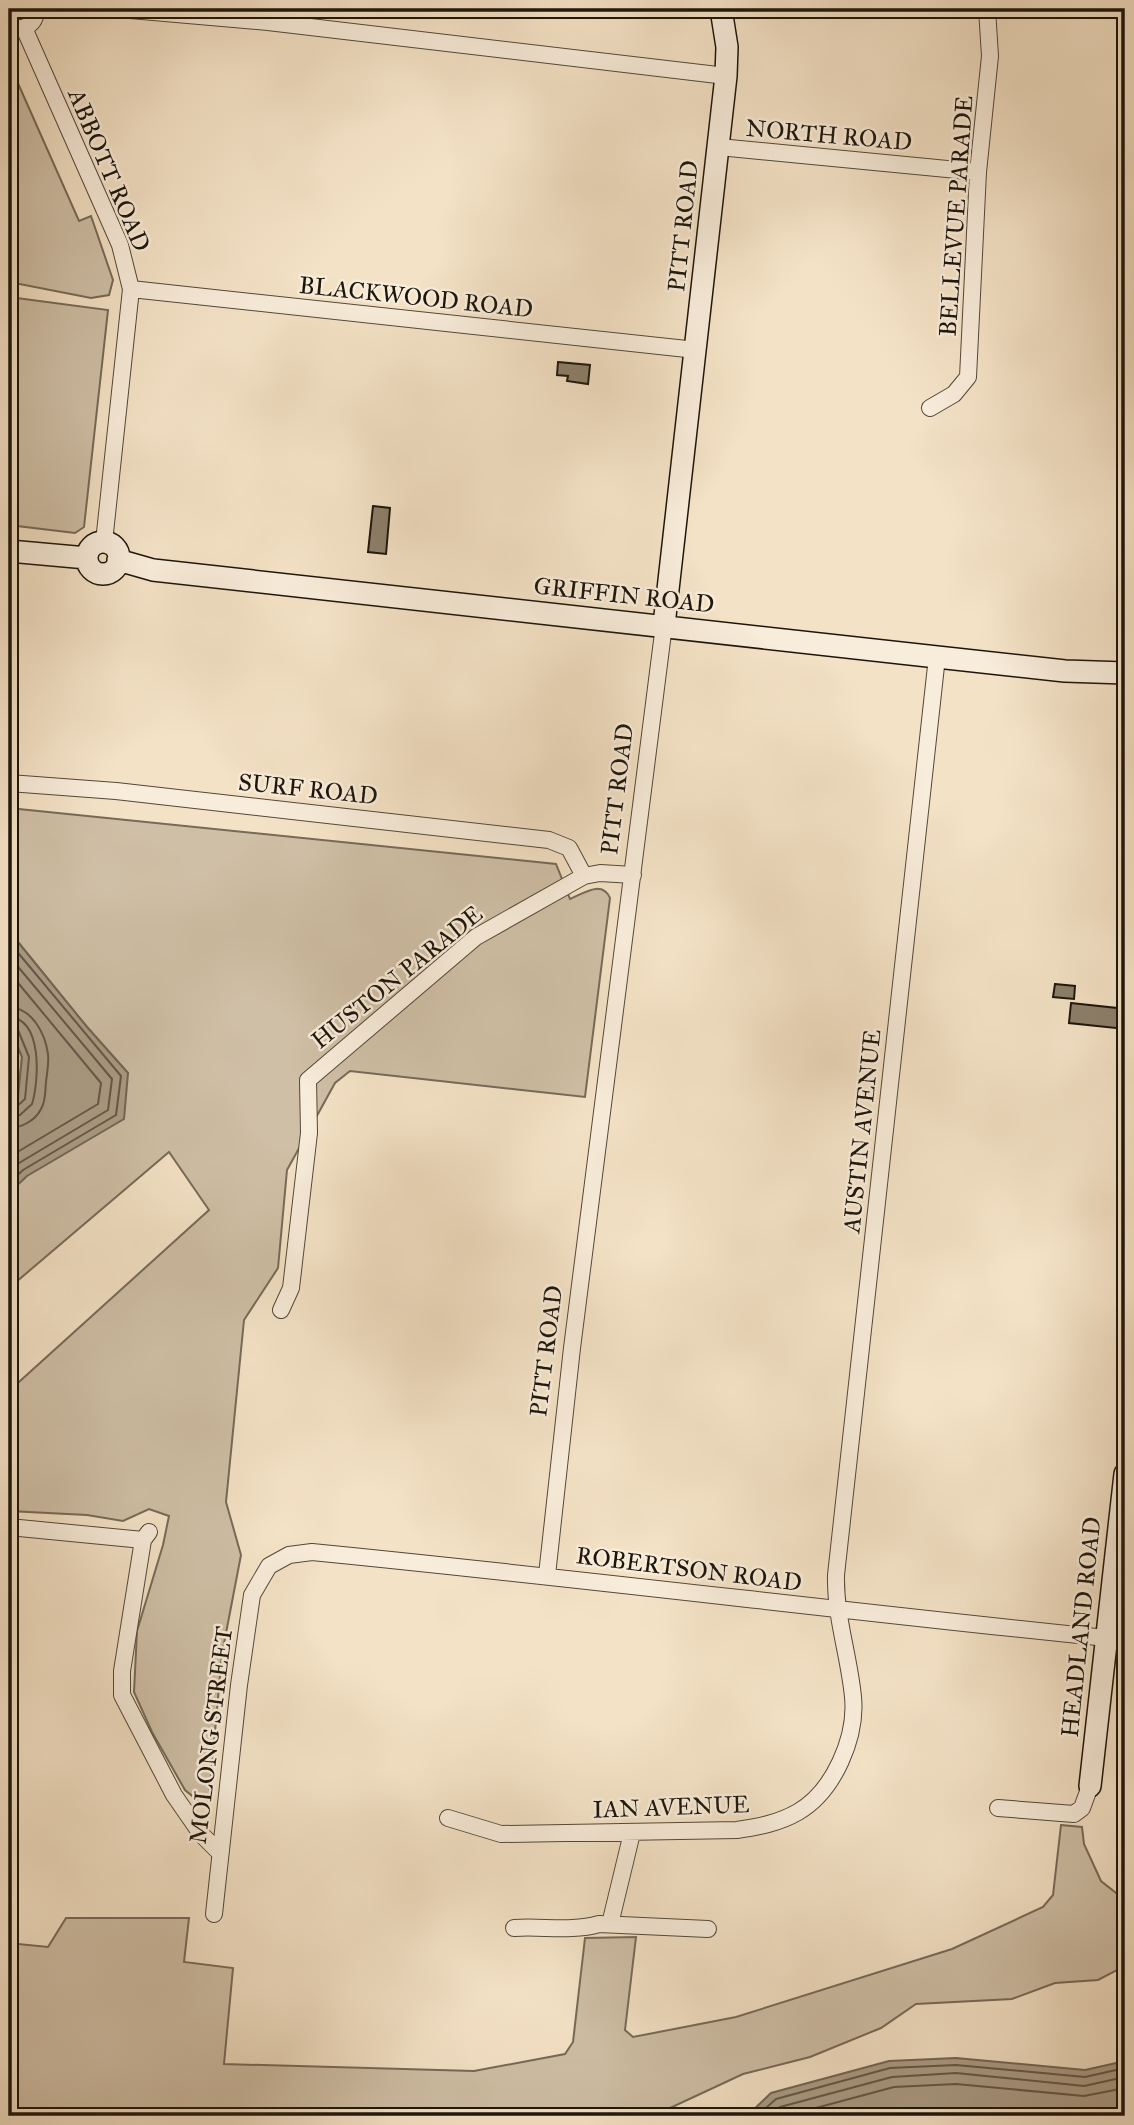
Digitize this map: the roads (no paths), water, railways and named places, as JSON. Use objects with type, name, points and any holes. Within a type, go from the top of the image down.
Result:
[{"type":"main road","name":"PITT ROAD","points":[[664,625],[726,76],[727,47],[721,9]]},
{"type":"main road","points":[[104,542],[117,550],[118,560],[114,569],[99,573],[91,568],[87,558],[93,545],[104,542]]},
{"type":"main road","points":[[9,551],[87,558]]},
{"type":"main road","name":"GRIFFIN ROAD","points":[[118,560],[153,570],[1065,671],[1125,673]]},
{"type":"main road","name":"HEADLAND ROAD","points":[[1090,1786],[1125,1474]]},
{"type":"street","name":"ABBOTT ROAD","points":[[36,9],[33,21],[16,27],[120,244],[131,289],[104,542]]},
{"type":"street","points":[[119,9],[268,16],[726,76]]},
{"type":"street","name":"BELLEVUE PARADE","points":[[930,408],[954,394],[968,377],[978,172],[990,56],[987,9]]},
{"type":"street","name":"NORTH ROAD","points":[[719,147],[978,172]]},
{"type":"street","name":"BLACKWOOD ROAD","points":[[131,289],[696,350]]},
{"type":"street","name":"PITT ROAD","points":[[547,1575],[572,1348],[664,625]]},
{"type":"street","name":"AUSTIN AVENUE","points":[[837,1610],[835,1575],[937,657]]},
{"type":"street","name":"SURF ROAD","points":[[9,783],[116,791],[549,840],[569,848],[584,876]]},
{"type":"street","name":"HUSTON PARADE","points":[[281,1310],[291,1288],[293,1275],[309,1133],[308,1080],[476,937],[584,876],[600,873],[633,875]]},
{"type":"street","points":[[9,1527],[146,1536],[122,1671],[122,1695],[174,1795],[201,1834],[219,1852]]},
{"type":"street","name":"ROBERTSON ROAD","points":[[269,1566],[289,1555],[312,1552],[547,1575],[837,1610],[1106,1638]]},
{"type":"street","name":"MOLONG STREET","points":[[214,1914],[219,1852],[252,1595],[269,1566]]},
{"type":"street","name":"IAN AVENUE","points":[[449,1818],[501,1834],[717,1832],[762,1826],[801,1811],[840,1764],[849,1742],[853,1697],[837,1610]]},
{"type":"street","points":[[998,1808],[1074,1814],[1082,1808],[1090,1786]]},
{"type":"street","points":[[610,1924],[632,1833]]},
{"type":"street","points":[[514,1928],[539,1926],[565,1929],[610,1924],[708,1929]]},
{"type":"water","points":[[9,931],[128,1073],[124,1119],[27,1176],[9,1193],[9,1104],[18,1097],[22,1057],[9,1026]]},
{"type":"water","points":[[956,2058],[1085,2070],[1125,2061],[1125,2116],[747,2116],[771,2093],[889,2061]]}]
